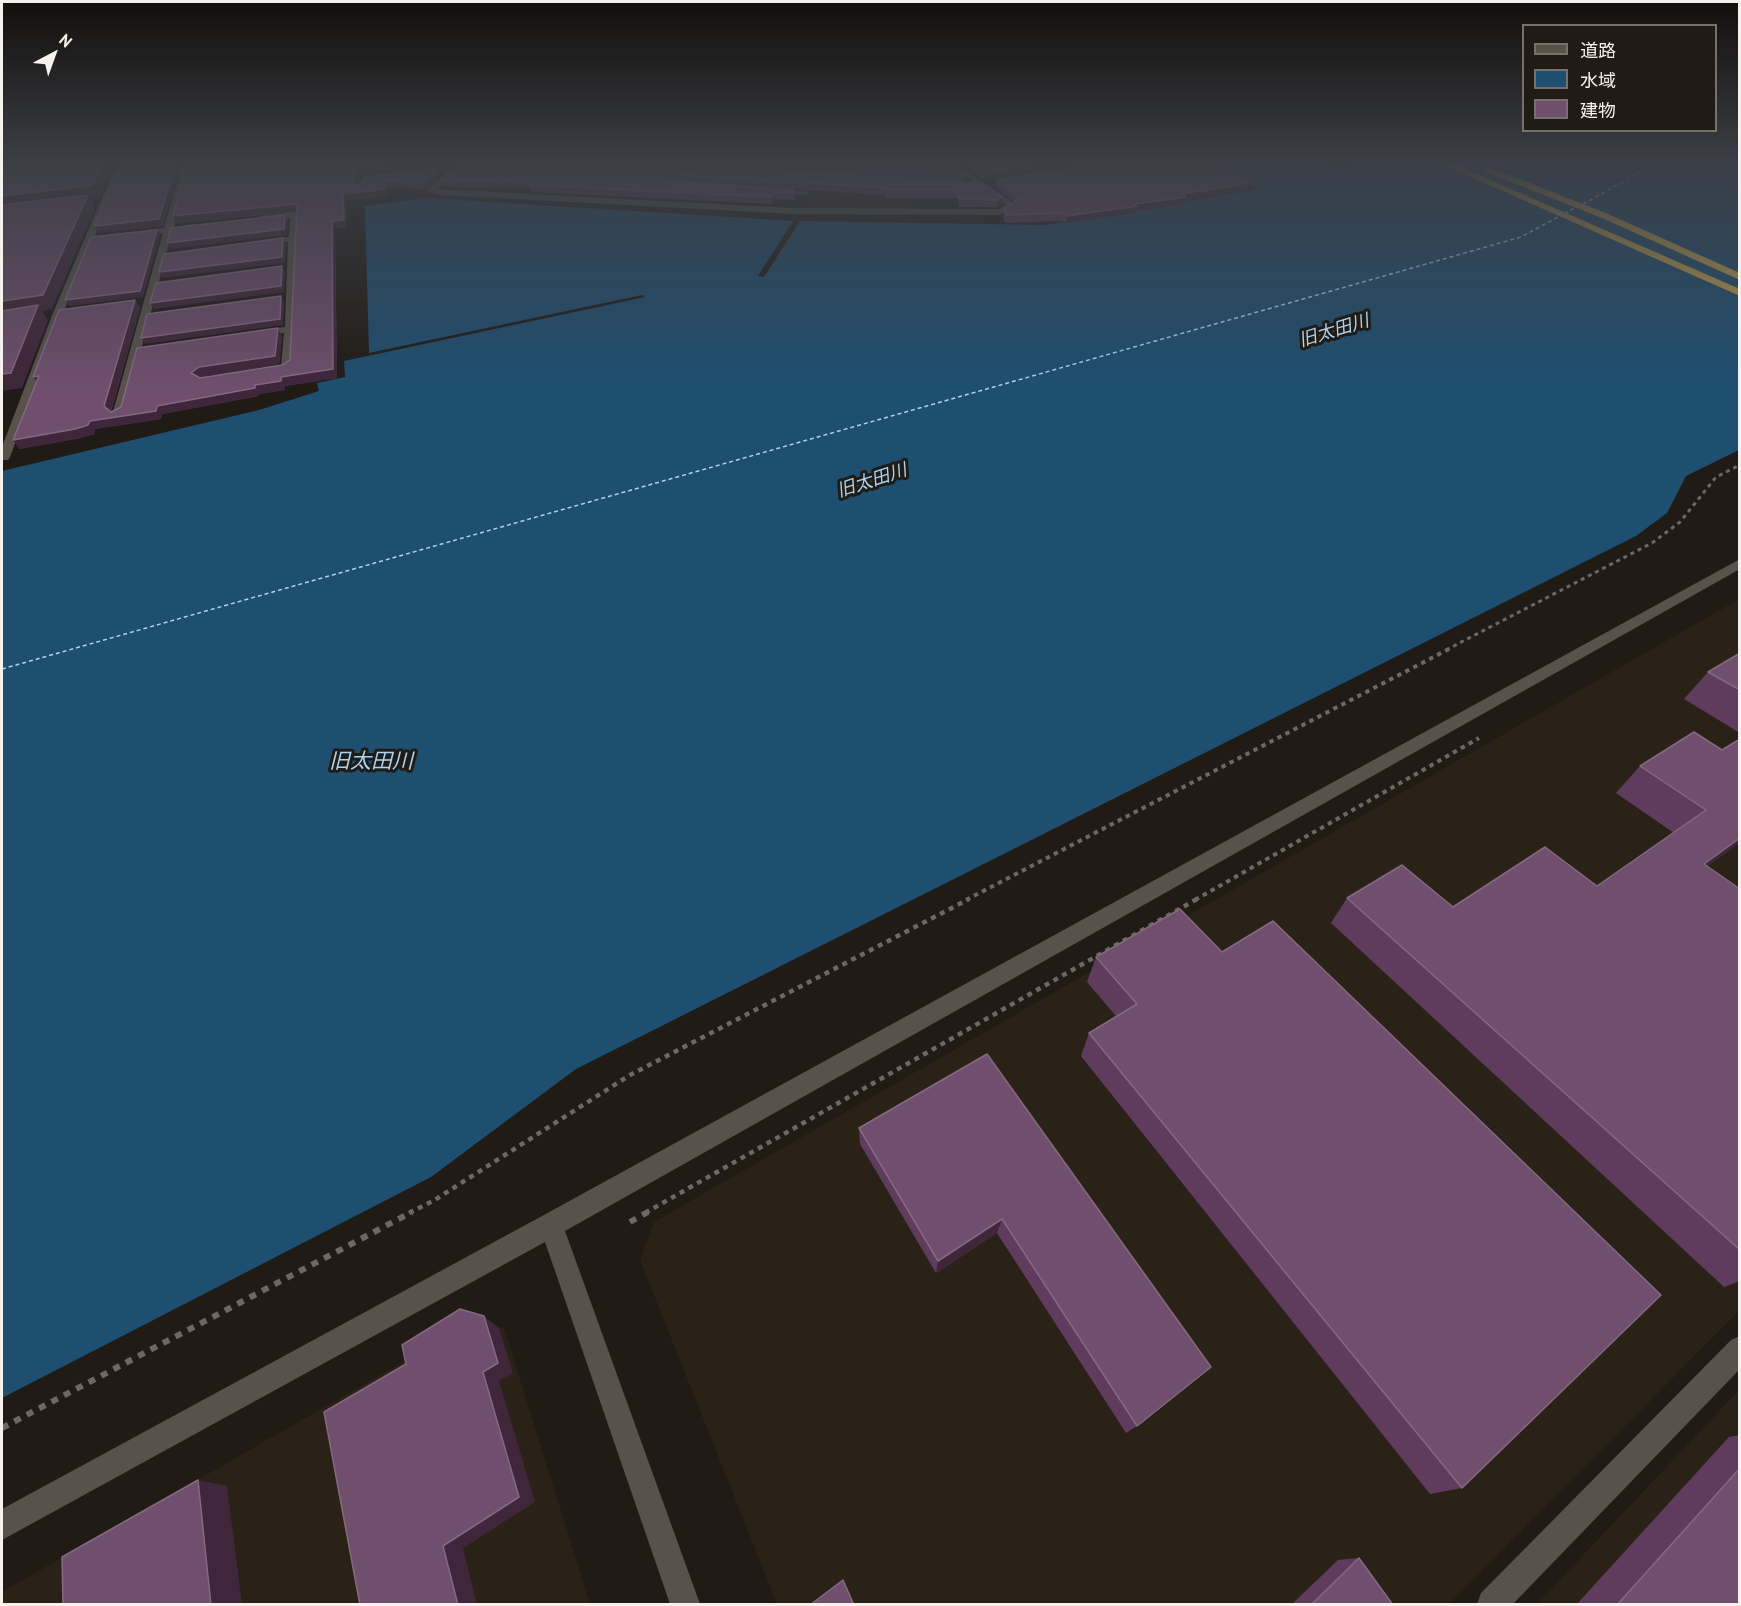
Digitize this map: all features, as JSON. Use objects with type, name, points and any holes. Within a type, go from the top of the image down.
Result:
[{"type":"highway","points":[[1619,240],[1740,293]]},
{"type":"highway","points":[[1658,240],[1740,277]]},
{"type":"street","points":[[4,457],[52,314],[89,240]]},
{"type":"street","points":[[118,415],[151,315],[149,301],[165,240]]},
{"type":"street","points":[[249,245],[286,240]]},
{"type":"street","points":[[251,374],[286,368],[290,328],[286,297],[292,267],[293,240]]},
{"type":"street","points":[[161,256],[172,255]]},
{"type":"street","points":[[280,268],[292,267]]},
{"type":"street","points":[[154,285],[165,283]]},
{"type":"street","points":[[138,302],[149,301]]},
{"type":"street","points":[[52,314],[69,312]]},
{"type":"street","points":[[242,336],[290,328]]},
{"type":"street","points":[[2,1525],[551,1225],[1740,563]]},
{"type":"street","points":[[551,1225],[685,1605]]},
{"type":"street","points":[[1492,1605],[1740,1349]]},
{"type":"path","points":[[2,1428],[433,1201],[630,1075],[1652,543],[1680,522],[1716,477],[1740,465]]},
{"type":"path","points":[[630,1222],[1480,737]]},
{"type":"shaded area","points":[[1739,599],[1739,1311],[1449,1604],[777,1604],[640,1260],[654,1222]]},
{"type":"shaded area","points":[[476,1320],[504,1328],[590,1604],[2,1604],[2,1592]]},
{"type":"shaded area","points":[[1739,1390],[1739,1604],[1537,1604]]},
{"type":"water","name":"旧太田川","points":[[366,240],[781,240],[758,276],[764,277],[788,240],[1739,240],[1739,450],[1686,476],[1667,513],[1636,536],[576,1069],[431,1177],[2,1398],[2,471],[259,410],[319,391],[317,383],[345,377],[344,361],[645,297],[642,295],[369,353]]},
{"type":"building","points":[[2,240],[68,240],[43,295],[2,301]]},
{"type":"building","points":[[90,240],[154,240],[140,291],[65,300]]},
{"type":"building","points":[[168,240],[193,240],[167,243]]},
{"type":"building","points":[[283,240],[282,257],[159,272],[164,254]]},
{"type":"building","points":[[295,240],[332,240],[333,369],[281,377],[281,381],[255,385],[255,388],[157,406],[156,411],[90,421],[88,425],[75,429],[13,440],[39,376],[33,377],[59,310],[135,300],[104,406],[111,412],[121,407],[137,348],[278,328],[275,356],[199,367],[191,373],[200,378],[282,365],[290,360]]},
{"type":"building","points":[[282,266],[281,286],[150,303],[156,283]]},
{"type":"building","points":[[281,296],[280,319],[141,338],[147,314]]},
{"type":"building","points":[[38,305],[11,373],[2,374],[2,311]]},
{"type":"building","points":[[1740,653],[1740,690],[1708,672]]},
{"type":"building","points":[[1694,732],[1722,750],[1740,739],[1740,838],[1704,864],[1740,889],[1740,1250],[1347,898],[1402,865],[1453,907],[1545,847],[1597,886],[1706,810],[1640,766]]},
{"type":"building","points":[[1180,909],[1222,952],[1273,921],[1661,1295],[1462,1488],[1089,1033],[1137,1004],[1096,957]]},
{"type":"building","points":[[987,1054],[1211,1367],[1137,1426],[1002,1219],[938,1261],[859,1128]]},
{"type":"building","points":[[460,1309],[484,1316],[498,1363],[483,1372],[519,1497],[443,1546],[458,1605],[360,1605],[324,1412],[406,1364],[402,1345]]},
{"type":"building","points":[[1740,1468],[1740,1605],[1617,1605]]},
{"type":"building","points":[[198,1480],[211,1605],[63,1605],[62,1557]]},
{"type":"building","points":[[1359,1558],[1393,1605],[1311,1605]]},
{"type":"building","points":[[843,1580],[854,1605],[810,1605]]},
{"type":"ferry route","points":[[2,669],[1511,240]]}]
